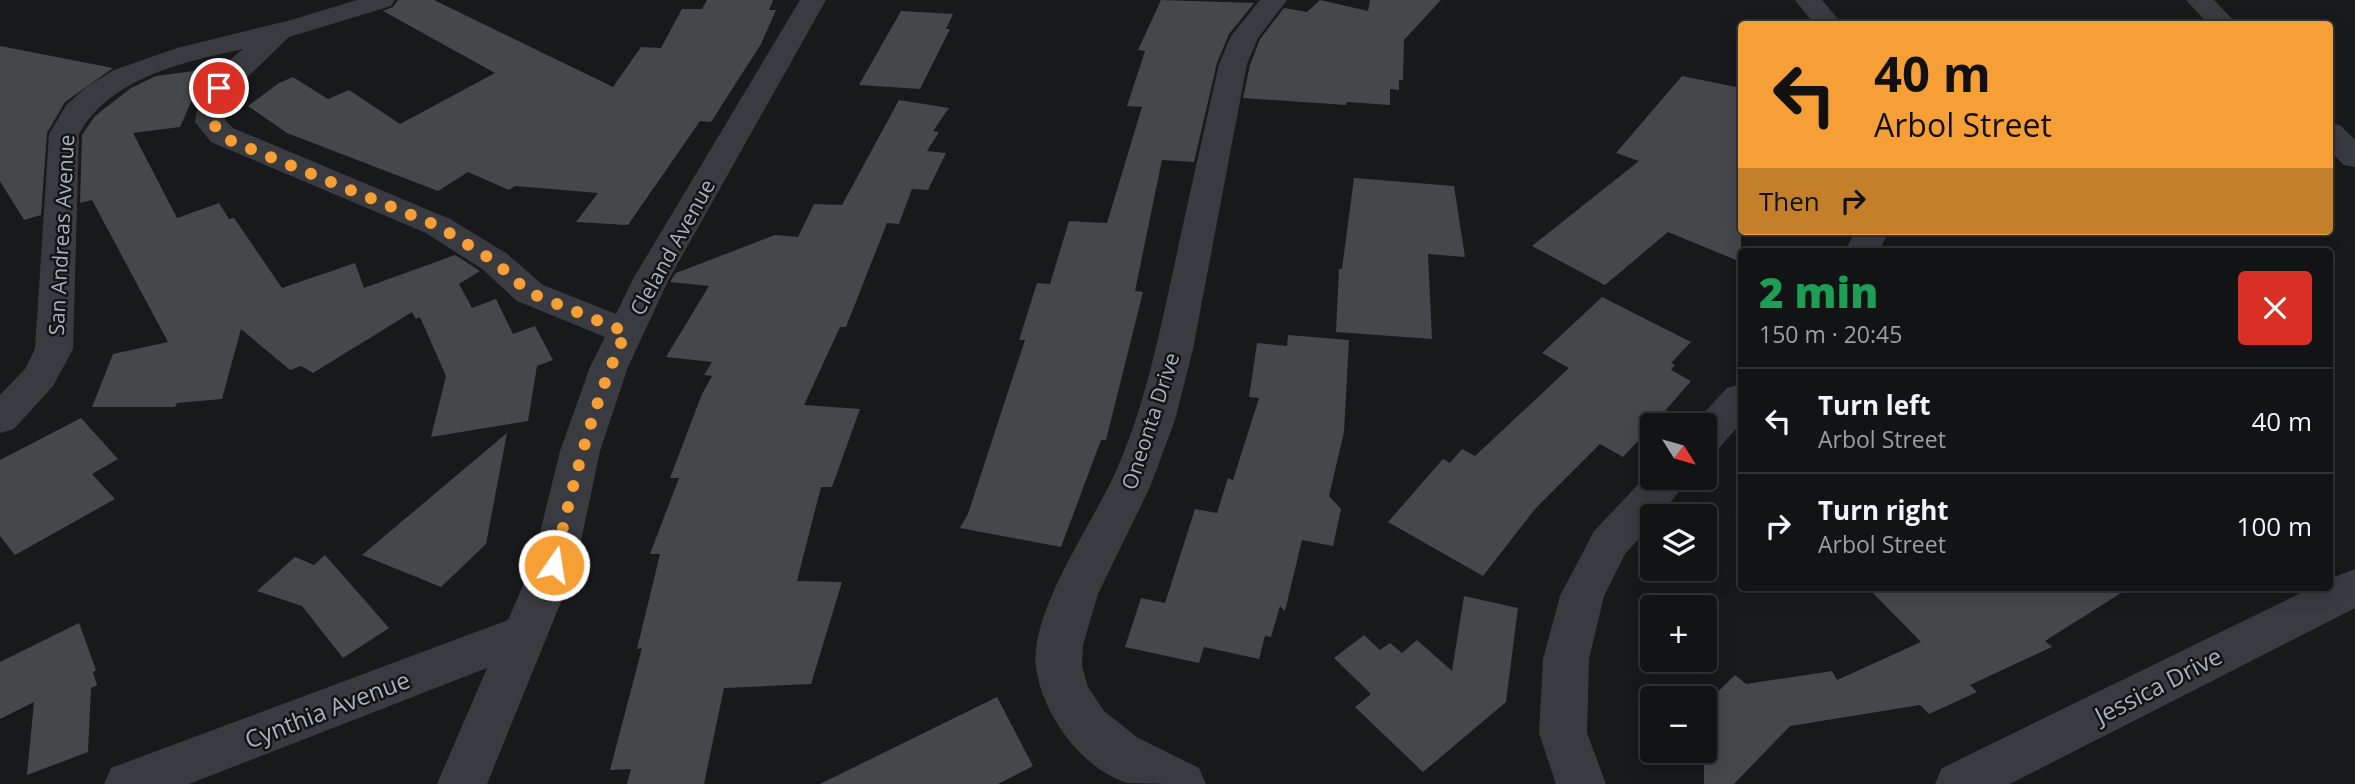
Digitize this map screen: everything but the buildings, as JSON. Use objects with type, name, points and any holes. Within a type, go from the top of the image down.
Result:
[{"type":"street","name":"San Andreas Avenue","points":[[0,419],[40,377],[54,349],[64,134],[69,120],[81,106],[102,89],[162,62],[281,32],[382,0]]},
{"type":"street","name":"Cleland Avenue","points":[[462,784],[554,565],[580,451],[609,368],[651,279],[813,0]]},
{"type":"street","name":"Oneonta Drive","points":[[1181,784],[1137,765],[1100,742],[1070,705],[1058,665],[1061,629],[1139,467],[1168,382],[1233,64],[1245,36],[1274,0]]},
{"type":"street","points":[[1808,0],[1826,21]]},
{"type":"street","points":[[2199,0],[2220,21]]},
{"type":"street","points":[[281,32],[219,88],[209,105],[210,121],[222,135],[438,226],[494,261],[530,293],[626,332]]},
{"type":"street","points":[[2333,136],[2355,158]]},
{"type":"street","points":[[1717,425],[1738,401]]},
{"type":"street","points":[[1581,784],[1563,733],[1566,659],[1582,596],[1609,543],[1658,490]]},
{"type":"street","name":"Jessica Drive","points":[[1960,784],[2355,587]]},
{"type":"street","name":"Cynthia Avenue","points":[[129,784],[526,634]]},
{"type":"route","points":[[219,88],[209,105],[210,121],[229,140],[438,226],[494,261],[530,293],[626,332],[609,368],[580,451],[554,565]]}]
